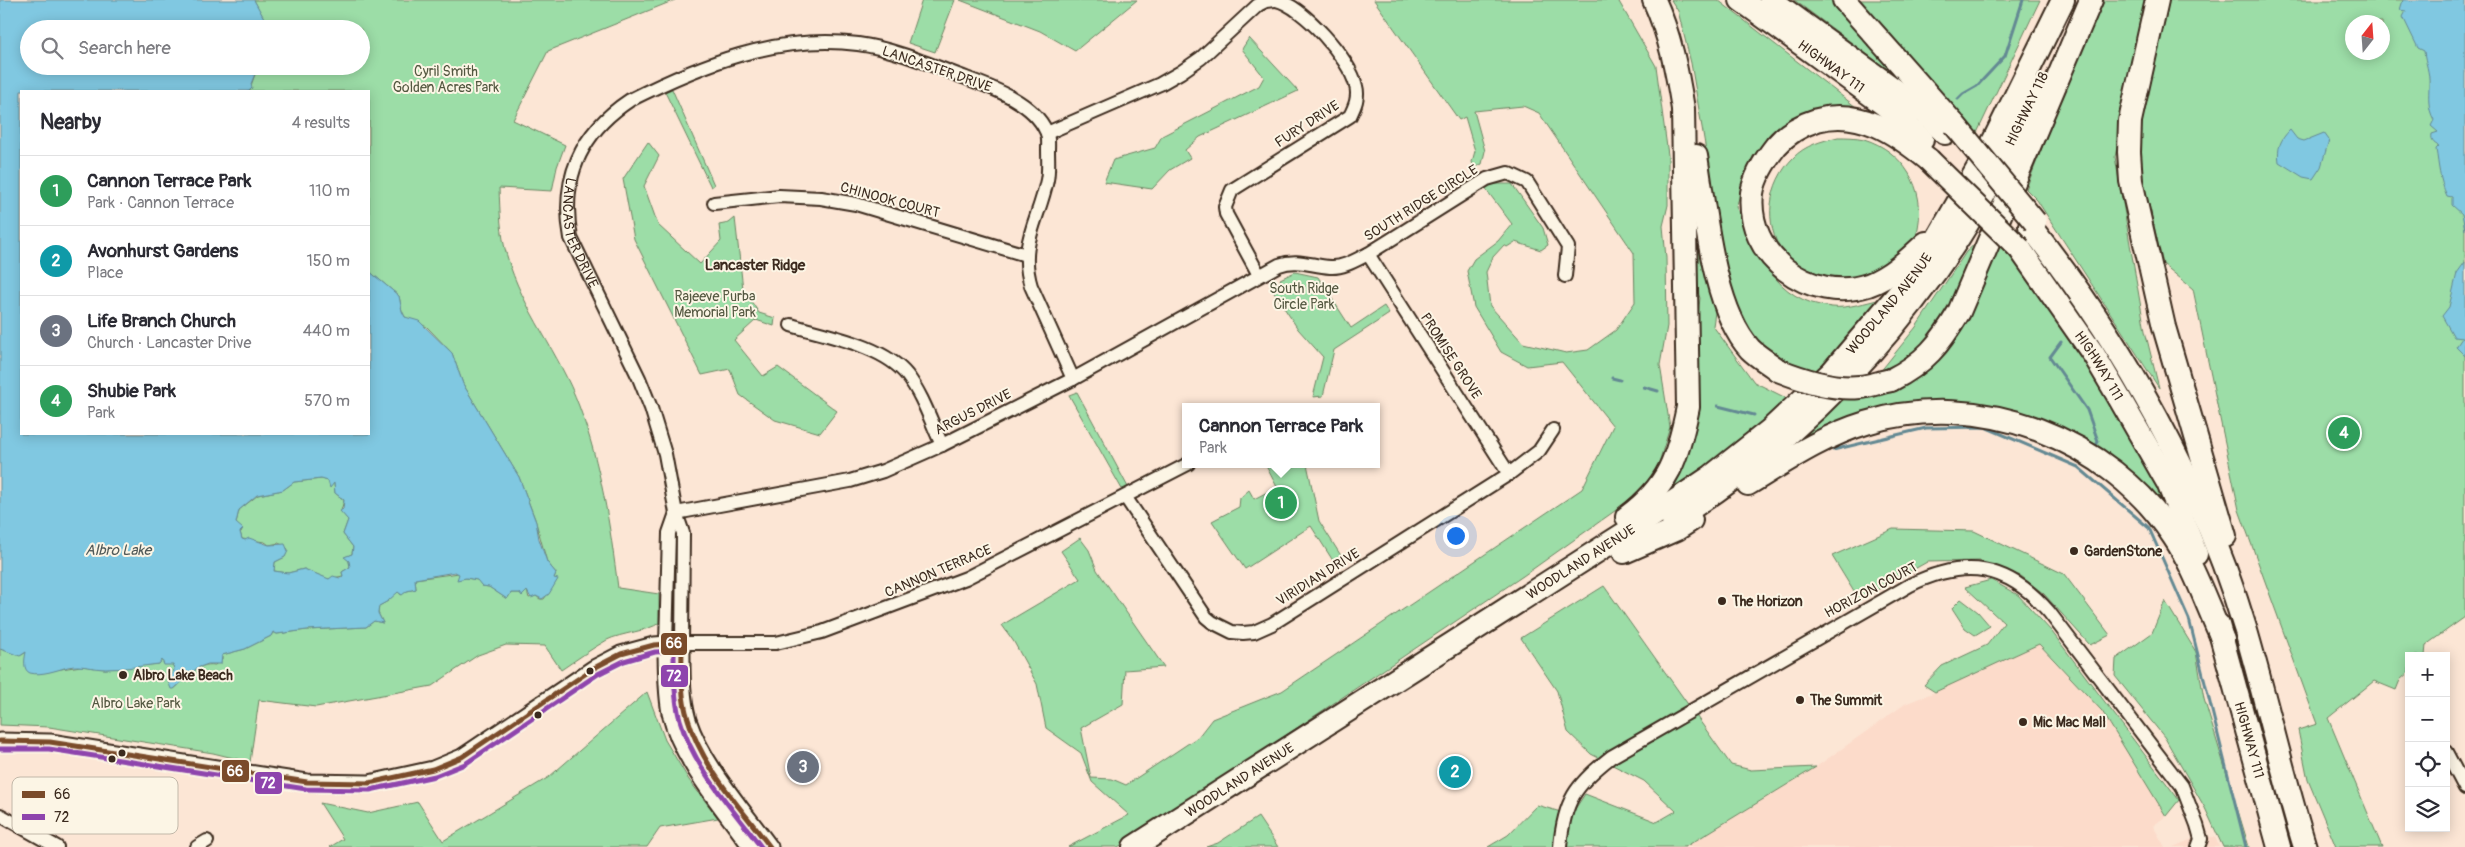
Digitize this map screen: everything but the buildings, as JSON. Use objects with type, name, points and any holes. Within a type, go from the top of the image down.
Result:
[{"type":"highway","points":[[1388,684],[1498,604],[1600,537],[1642,506],[1654,494],[1667,474],[1682,437],[1688,407],[1683,109],[1677,68],[1667,28],[1654,0]]},
{"type":"highway","name":"HIGHWAY 111","points":[[1741,0],[1889,108],[1933,157],[1987,206],[2030,233],[2094,355],[2168,483],[2195,551],[2223,640],[2279,847]]},
{"type":"highway","name":"HIGHWAY 111","points":[[1772,0],[1950,128],[2114,344],[2162,428],[2201,512],[2246,630],[2305,847]]},
{"type":"highway","points":[[1844,0],[1950,128]]},
{"type":"highway","points":[[1993,142],[2052,0]]},
{"type":"highway","name":"HIGHWAY 118","points":[[1965,208],[1993,142],[2063,0]]},
{"type":"highway","name":"HIGHWAY 118","points":[[1965,208],[2000,165],[2079,0]]},
{"type":"highway","points":[[1683,109],[1694,144],[1720,291],[1730,320],[1750,349],[1778,370],[1802,380],[1830,386],[1859,388],[1891,380],[1925,359],[1942,339],[1959,312],[2091,0]]},
{"type":"highway","points":[[2157,0],[2130,121],[2128,152],[2131,181],[2164,327],[2189,418],[2237,574],[2246,630]]},
{"type":"highway","points":[[1933,157],[1875,124],[1850,116],[1829,117],[1809,122],[1792,131],[1780,142],[1758,173],[1752,194],[1757,233],[1766,249],[1788,273],[1818,288],[1837,290],[1868,284],[1883,278],[1917,252],[1945,225]]},
{"type":"highway","name":"WOODLAND AVENUE","points":[[1134,847],[1712,476],[1769,432],[1832,372],[1866,334],[1925,260],[1945,225],[1965,208]]},
{"type":"highway","name":"WOODLAND AVENUE","points":[[1165,847],[1721,490],[1780,443],[1879,344],[1902,315],[1938,268],[1965,208]]},
{"type":"highway","points":[[1624,552],[1677,529],[1794,456],[1848,429],[1889,417],[1921,412],[1982,414],[2023,424],[2063,440],[2097,458],[2129,482],[2154,510],[2175,538],[2223,640]]},
{"type":"street","name":"FURY DRIVE","points":[[1047,132],[1160,84],[1201,58],[1258,5],[1266,1],[1276,0],[1295,8],[1328,41],[1352,75],[1357,93],[1356,106],[1350,116],[1232,190],[1225,207],[1226,214],[1259,275]]},
{"type":"street","name":"LANCASTER DRIVE","points":[[751,847],[692,762],[675,730],[668,698],[684,561],[684,534],[676,513],[665,454],[640,378],[571,238],[567,216],[570,185],[576,163],[592,133],[630,100],[717,60],[763,48],[825,42],[859,44],[894,52],[982,84],[1023,106],[1039,120],[1047,132]]},
{"type":"street","points":[[1047,132],[1047,180],[1028,238],[1026,271],[1073,379]]},
{"type":"street","name":"SOUTH RIDGE CIRCLE","points":[[1259,275],[1289,261],[1297,260],[1331,267],[1348,264],[1368,254],[1487,179],[1508,173],[1527,182],[1568,247],[1565,276]]},
{"type":"street","name":"CHINOOK COURT","points":[[714,203],[779,196],[822,198],[856,204],[1026,255]]},
{"type":"street","name":"PROMISE GROVE","points":[[1368,254],[1509,474]]},
{"type":"street","name":"ARGUS DRIVE","points":[[676,513],[850,481],[883,471],[942,445],[1073,379],[1168,328],[1259,275]]},
{"type":"street","points":[[791,325],[872,350],[894,363],[906,374],[916,388],[942,445]]},
{"type":"street","name":"VIRIDIAN DRIVE","points":[[1126,498],[1206,617],[1223,628],[1244,633],[1254,632],[1272,624],[1509,474],[1539,451],[1553,430]]},
{"type":"street","name":"CANNON TERRACE","points":[[674,644],[776,643],[822,632],[966,578],[1126,498],[1182,467]]},
{"type":"street","name":"LANCASTER DRIVE","points":[[676,513],[670,533],[670,561],[674,644],[684,700],[696,738],[717,773],[770,847]]},
{"type":"street","points":[[670,561],[684,561]]},
{"type":"street","name":"HORIZON COURT","points":[[1560,847],[1564,818],[1578,785],[1611,757],[1910,585],[1941,572],[1968,568],[1986,571],[2022,585],[2049,612],[2182,786],[2201,839],[2198,847]]},
{"type":"street","points":[[0,742],[50,742],[308,782],[369,784],[433,769],[462,757],[594,668],[621,654],[654,645],[674,644]]},
{"type":"street","points":[[2450,760],[2465,788]]},
{"type":"street","points":[[0,815],[12,822]]},
{"type":"street","points":[[34,834],[58,847]]},
{"type":"shaded area","name":"Mic Mac Mall","points":[[2038,644],[2102,711],[2166,816],[2153,826],[2165,847],[1685,847],[1816,767],[1905,704]]},
{"type":"shaded area","points":[[2197,837],[2215,837],[2219,847],[2173,847]]},
{"type":"green space","name":"Cyril Smith Golden Acres Park","points":[[254,0],[675,0],[548,51],[513,120],[565,145],[557,167],[552,191],[499,188],[503,239],[514,276],[531,313],[562,368],[587,428],[604,496],[618,588],[659,594],[659,623],[649,628],[607,640],[561,670],[545,646],[506,645],[478,655],[432,686],[316,707],[259,700],[250,762],[213,753],[49,727],[0,725],[0,649],[22,655],[26,652],[41,672],[81,666],[105,669],[159,664],[162,660],[173,665],[174,670],[168,679],[174,689],[193,672],[203,666],[215,665],[222,659],[222,655],[245,649],[271,636],[273,632],[277,634],[307,630],[366,627],[374,621],[383,623],[378,613],[379,606],[388,601],[398,591],[401,595],[416,589],[415,579],[459,573],[461,579],[478,580],[482,586],[489,587],[507,599],[511,593],[520,593],[522,596],[527,591],[529,598],[536,596],[544,599],[557,580],[554,578],[556,573],[547,562],[535,519],[519,477],[463,384],[452,353],[427,327],[405,317],[399,296],[370,272],[370,90],[249,90],[255,75],[370,75],[370,20],[264,20]]},
{"type":"green space","points":[[922,0],[955,0],[935,52],[908,43]]},
{"type":"green space","points":[[960,0],[1137,0],[1075,51],[1040,31]]},
{"type":"green space","points":[[1374,0],[1618,0],[1656,66],[1668,155],[1668,205],[1663,226],[1666,258],[1667,326],[1660,365],[1670,427],[1656,472],[1626,503],[1523,576],[1136,836],[1118,847],[1068,847],[1129,815],[1092,782],[1081,753],[1046,728],[1037,684],[1014,642],[1002,625],[1080,579],[1061,551],[1080,538],[1089,550],[1097,570],[1164,667],[1125,670],[1123,704],[1081,728],[1091,778],[1112,779],[1126,785],[1198,737],[1212,719],[1282,691],[1582,489],[1613,426],[1562,362],[1527,366],[1501,352],[1474,307],[1467,271],[1474,259],[1498,241],[1512,224],[1485,188],[1493,184],[1512,184],[1543,228],[1548,245],[1541,250],[1515,242],[1507,247],[1504,245],[1493,257],[1486,272],[1490,306],[1523,343],[1566,353],[1588,350],[1616,330],[1635,302],[1634,253],[1539,113],[1523,106],[1474,111],[1485,151],[1482,164],[1474,168],[1472,162],[1475,151],[1465,117],[1459,120]]},
{"type":"green space","points":[[1671,0],[1718,0],[1856,107],[1833,106],[1790,118],[1753,156],[1736,207],[1770,272],[1795,295],[1812,303],[1832,307],[1850,306],[1882,299],[1818,375],[1795,370],[1769,352],[1744,326],[1729,285],[1691,63],[1678,11]]},
{"type":"green space","points":[[1794,0],[1838,0],[1910,86]]},
{"type":"green space","points":[[1846,0],[2040,0],[1976,135]]},
{"type":"green space","points":[[2105,0],[2146,0],[2115,157],[2145,331],[2159,388],[2037,200],[2026,189],[2074,64]]},
{"type":"green space","points":[[2156,0],[2403,0],[2427,55],[2438,132],[2438,148],[2465,222],[2465,262],[2460,337],[2462,338],[2465,354],[2465,617],[2426,645],[2425,652],[2405,652],[2405,676],[2400,680],[2396,690],[2374,681],[2328,718],[2382,847],[2336,847],[2308,780],[2298,730],[2317,724],[2239,510],[2193,289],[2163,264],[2142,175],[2131,103]]},
{"type":"green space","points":[[1249,38],[1298,91],[1200,137],[1185,150],[1190,158],[1170,170],[1152,189],[1104,182],[1113,160],[1155,148],[1162,136],[1259,86],[1264,77],[1242,49]]},
{"type":"green space","points":[[672,89],[714,185],[711,187],[665,92]]},
{"type":"green space","points":[[1838,137],[1864,139],[1890,152],[1909,173],[1915,185],[1920,213],[1914,241],[1908,255],[1902,261],[1834,286],[1802,271],[1793,265],[1783,253],[1773,229],[1771,204],[1778,179],[1793,158],[1808,147]]},
{"type":"green space","name":"Rajeeve Purba Memorial Park","points":[[648,142],[659,156],[644,186],[658,225],[700,264],[721,241],[719,225],[729,223],[735,218],[743,289],[759,313],[775,318],[774,326],[756,320],[734,340],[763,376],[778,367],[837,411],[820,433],[775,420],[740,395],[730,369],[702,375],[634,239],[623,179]]},
{"type":"green space","points":[[1695,192],[1715,312],[1713,326],[1754,382],[1788,399],[1780,410],[1667,498],[1691,379],[1700,298],[1691,276]]},
{"type":"green space","points":[[1978,241],[1935,347],[1880,372],[1916,327],[1966,252]]},
{"type":"green space","points":[[1999,242],[2065,323],[2132,433],[2178,529],[2136,484],[1977,409],[1794,446],[1847,394],[1894,384]]},
{"type":"green space","name":"South Ridge Circle Park","points":[[1295,272],[1318,277],[1351,328],[1384,306],[1389,314],[1334,350],[1323,396],[1313,397],[1323,357],[1298,329],[1271,288],[1281,281],[1280,279]]},
{"type":"green space","points":[[1077,392],[1129,489],[1123,491],[1069,395]]},
{"type":"green space","points":[[1267,468],[1308,468],[1319,521],[1345,562],[1337,567],[1311,526],[1245,569],[1212,521],[1239,507],[1240,498],[1249,490],[1254,499],[1277,487]]},
{"type":"green space","points":[[322,479],[334,483],[335,493],[344,500],[341,511],[348,520],[343,534],[353,547],[352,554],[345,557],[349,561],[350,567],[342,572],[343,576],[328,579],[304,569],[288,573],[274,571],[275,562],[285,557],[288,549],[279,543],[269,545],[265,542],[242,539],[240,532],[242,531],[236,523],[239,510],[258,495],[283,490],[294,482]]},
{"type":"green space","points":[[1893,529],[1974,531],[2064,574],[2110,635],[2090,645],[2044,594],[2021,576],[1980,561],[1927,562],[1859,600],[1832,556]]},
{"type":"green space","points":[[1991,580],[2018,595],[2052,632],[2179,800],[2166,816],[2102,711],[2039,644],[1935,692],[1924,685],[1942,666],[1987,645],[2004,623],[1965,587]]},
{"type":"green space","points":[[1604,586],[1731,765],[1751,770],[1816,767],[1685,847],[1488,847],[1508,835],[1537,805],[1571,815],[1585,794],[1657,822],[1676,811],[1644,781],[1591,754],[1568,732],[1557,691],[1521,638]]},
{"type":"green space","points":[[1961,599],[1978,612],[1990,626],[1975,635],[1965,628],[1952,608]]},
{"type":"green space","points":[[2165,601],[2196,652],[2204,699],[2249,847],[2223,847],[2205,808],[2165,738],[2115,676],[2116,659],[2152,633]]},
{"type":"green space","points":[[647,692],[665,740],[689,780],[718,818],[660,828],[647,847],[330,847],[343,839],[320,803],[368,813],[418,802],[443,841],[549,777]]},
{"type":"green space","points":[[1258,817],[1278,847],[1206,847],[1218,843]]},
{"type":"water","name":"Albro Lake","points":[[0,0],[254,0],[264,20],[20,20],[20,75],[254,75],[250,90],[20,90],[20,435],[370,435],[370,272],[399,296],[405,317],[419,321],[452,353],[463,384],[519,477],[536,522],[539,539],[547,562],[556,573],[554,578],[558,579],[549,594],[542,599],[536,596],[531,598],[527,591],[522,596],[520,593],[511,593],[507,599],[489,587],[482,586],[477,580],[466,578],[457,580],[459,574],[455,572],[415,579],[416,589],[407,591],[402,595],[398,592],[379,606],[378,613],[383,623],[374,621],[366,627],[307,630],[277,634],[273,632],[271,636],[245,649],[222,655],[221,664],[208,664],[197,668],[174,689],[171,689],[168,681],[174,670],[173,665],[164,665],[162,660],[159,664],[106,669],[73,666],[34,674],[26,669],[26,652],[20,656],[0,649]],"holes":[[[321,479],[328,481],[330,488],[334,483],[335,493],[344,500],[343,509],[340,511],[348,520],[343,534],[353,547],[352,554],[344,557],[349,561],[350,567],[342,572],[343,576],[340,578],[333,576],[329,579],[304,569],[288,573],[274,571],[275,562],[285,557],[288,551],[285,544],[269,545],[249,538],[242,539],[240,532],[243,529],[236,523],[239,510],[257,495],[283,490],[294,482]]]},
{"type":"water","points":[[2403,0],[2465,0],[2465,230],[2462,214],[2452,205],[2452,197],[2447,196],[2444,190],[2436,149],[2439,146],[2432,140],[2432,134],[2438,132],[2431,126],[2434,120],[2429,106],[2429,76],[2424,51],[2418,48],[2403,17],[2406,11],[2400,10]]},
{"type":"water","points":[[2290,130],[2297,139],[2304,141],[2324,133],[2329,140],[2321,167],[2313,179],[2303,177],[2279,162],[2278,152],[2280,144]]},
{"type":"water","points":[[2465,262],[2465,356],[2456,347],[2462,338],[2454,337],[2442,316],[2449,307],[2457,273]]},
{"type":"waterway","points":[[1958,99],[1977,86],[2005,56],[2023,0]]},
{"type":"waterway","points":[[2061,342],[2050,357],[2087,410],[2098,441],[2095,449]]},
{"type":"waterway","points":[[1612,378],[1620,380]]},
{"type":"waterway","points":[[1644,387],[1658,391]]},
{"type":"waterway","points":[[1718,406],[1754,415]]},
{"type":"waterway","points":[[1833,450],[1926,428],[1985,427],[2078,467],[2149,528],[2189,619],[2246,847]]},
{"type":"transit line","name":"66","points":[[0,741],[50,742],[307,782],[369,783],[433,769],[462,757],[594,668],[621,654],[654,645],[682,643],[682,681],[685,710],[694,737],[723,786],[770,847]]},
{"type":"transit line","name":"72","points":[[0,749],[49,749],[306,789],[370,790],[435,776],[465,764],[598,674],[624,661],[655,652],[674,651],[677,703],[686,738],[694,755],[715,787],[761,847]]},
{"type":"place","name":"Shubie Park","points":[[2344,433]]},
{"type":"place","name":"Cannon Terrace Park","points":[[1281,503]]},
{"type":"place","name":"GardenStone","points":[[2074,551]]},
{"type":"place","name":"The Horizon","points":[[1722,601]]},
{"type":"place","name":"Albro Lake Beach","points":[[123,675]]},
{"type":"place","name":"The Summit","points":[[1800,700]]},
{"type":"place","name":"Mic Mac Mall","points":[[2023,722]]},
{"type":"place","name":"Life Branch Church","points":[[803,767]]},
{"type":"place","name":"Avonhurst Gardens","points":[[1455,772]]},
{"type":"district","name":"Lancaster Ridge","points":[[755,265]]},
{"type":"park label","name":"Albro Lake Park","points":[[136,703]]}]
